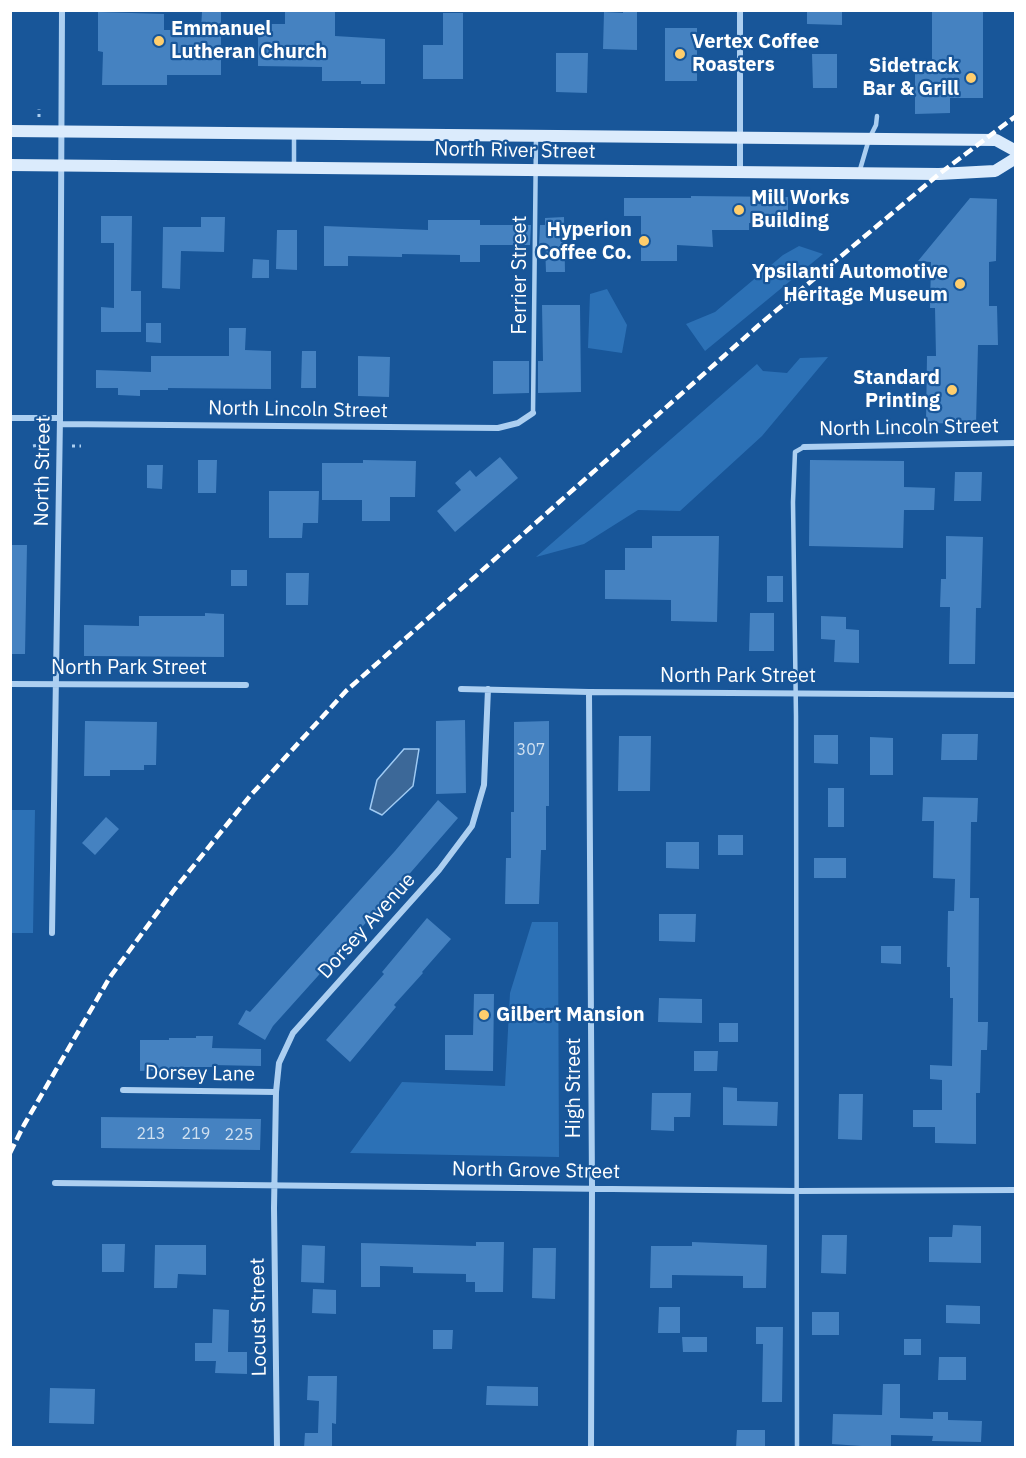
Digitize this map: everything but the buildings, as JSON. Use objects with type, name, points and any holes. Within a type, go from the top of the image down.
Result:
[{"type":"street","name":"North Street","points":[[52,933],[60,421],[62,10]]},
{"type":"street","points":[[740,10],[740,172]]},
{"type":"street","name":"North River Street","points":[[10,131],[996,140],[1016,151]]},
{"type":"street","name":"North River Street","points":[[10,165],[939,174],[995,171],[1016,158]]},
{"type":"street","name":"North Lincoln Street","points":[[10,418],[60,421],[498,428],[518,423],[533,413]]},
{"type":"street","name":"North Lincoln Street","points":[[804,447],[1016,443]]},
{"type":"street","name":"North Park Street","points":[[10,684],[246,685]]},
{"type":"street","name":"North Park Street","points":[[461,689],[1016,696]]},
{"type":"street","name":"Dorsey Avenue","points":[[275,1185],[276,1092],[279,1063],[293,1033],[439,870],[472,826],[484,785],[488,689]]},
{"type":"street","name":"High Street","points":[[589,692],[591,1448]]},
{"type":"street","name":"Dorsey Lane","points":[[123,1090],[276,1092]]},
{"type":"street","name":"North Grove Street","points":[[55,1183],[798,1191],[1016,1190]]},
{"type":"street","name":"Locust Street","points":[[275,1185],[277,1448]]},
{"type":"lane","points":[[859,173],[877,116]]},
{"type":"lane","points":[[294,134],[294,168]]},
{"type":"lane","name":"Ferrier Street","points":[[533,413],[536,137]]},
{"type":"lane","points":[[797,1448],[798,1191],[794,492],[795,452],[804,447]]},
{"type":"path","points":[[38,118],[39,109]]},
{"type":"path","points":[[766,188],[766,195]]},
{"type":"path","points":[[33,446],[44,444]]},
{"type":"path","points":[[72,446],[81,446]]},
{"type":"shaded area","points":[[799,246],[823,254],[705,351],[686,324],[715,312],[783,255]]},
{"type":"shaded area","points":[[607,289],[627,325],[622,353],[588,348],[590,294]]},
{"type":"shaded area","points":[[828,357],[762,436],[680,511],[638,510],[584,544],[536,557],[757,364],[763,371],[787,373],[800,358]]},
{"type":"shaded area","points":[[404,749],[419,749],[413,786],[382,815],[370,809],[377,780]]},
{"type":"shaded area","points":[[11,810],[35,810],[33,933],[11,933]]},
{"type":"shaded area","points":[[532,922],[558,922],[559,1157],[350,1153],[402,1082],[505,1086],[510,993]]},
{"type":"railway","points":[[10,1153],[110,977],[174,890],[250,796],[346,691],[759,325],[939,174],[1016,116]]},
{"type":"place","name":"Emmanuel Lutheran Church","points":[[159,41]]},
{"type":"place","name":"Vertex Coffee Roasters","points":[[680,54]]},
{"type":"place","name":"Sidetrack Bar & Grill","points":[[971,78]]},
{"type":"place","name":"Mill Works Building","points":[[739,210]]},
{"type":"place","name":"Hyperion Coffee Co.","points":[[644,241]]},
{"type":"place","name":"Ypsilanti Automotive Heritage Museum","points":[[960,284]]},
{"type":"place","name":"Standard Printing","points":[[952,390]]},
{"type":"place","name":"Gilbert Mansion","points":[[484,1015]]}]
